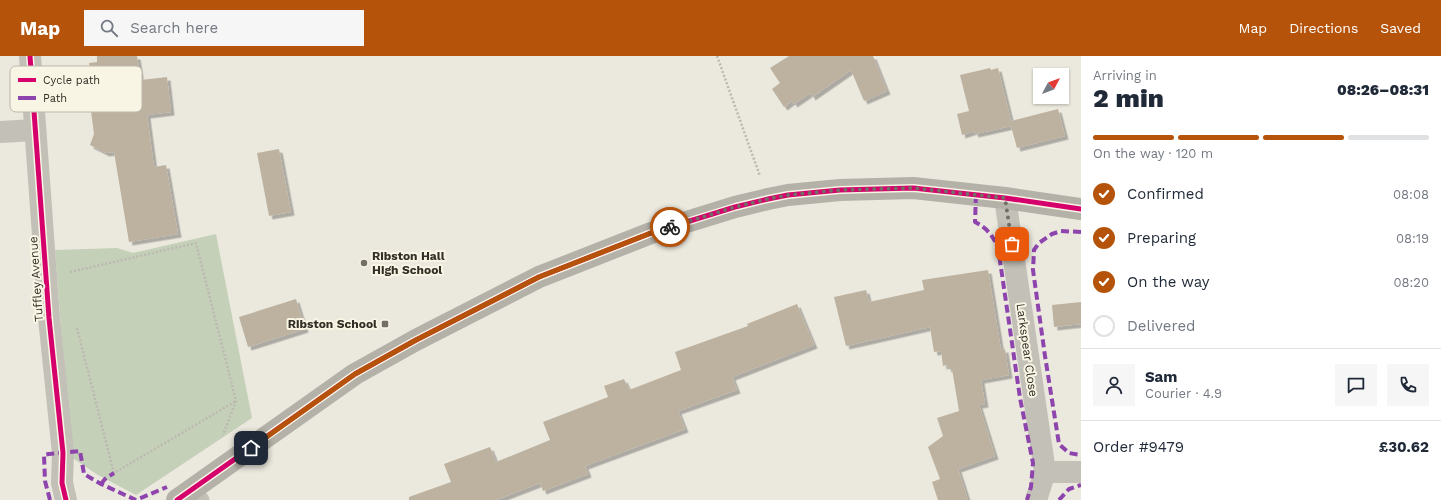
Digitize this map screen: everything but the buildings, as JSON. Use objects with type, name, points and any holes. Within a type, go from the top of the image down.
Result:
[{"type":"main road","points":[[191,496],[355,374],[416,340],[539,277],[651,233],[735,207],[768,199],[788,195],[840,190],[913,188],[1005,198],[1081,209]]},
{"type":"street","name":"Tuffley Avenue","points":[[30,56],[31,66]]},
{"type":"street","name":"Tuffley Avenue","points":[[34,112],[49,318],[63,453],[62,483],[66,500]]},
{"type":"street","points":[[0,132],[35,130]]},
{"type":"street","name":"Larkspear Close","points":[[1005,198],[1044,472],[1036,500]]},
{"type":"street","points":[[1044,472],[1081,472]]},
{"type":"path","points":[[717,56],[768,199]]},
{"type":"path","points":[[64,273],[196,243],[236,401],[114,473],[77,327]]},
{"type":"green space","points":[[216,234],[252,418],[136,495],[98,475],[71,457],[55,250],[117,248],[133,253]]},
{"type":"marked path","points":[[976,195],[975,222],[989,232],[998,247],[1020,398],[1033,463],[1031,487],[1027,500]]},
{"type":"marked path","points":[[1081,232],[1061,231],[1052,234],[1039,243],[1034,250],[1033,270],[1059,444],[1069,453],[1081,455]]},
{"type":"marked path","points":[[50,500],[45,481],[44,455],[49,454],[80,451],[84,474],[101,484],[136,500],[167,487]]},
{"type":"marked path","points":[[101,484],[105,479],[114,473]]},
{"type":"marked path","points":[[1059,500],[1069,489],[1081,485]]},
{"type":"cycle path","points":[[30,56],[31,66]]},
{"type":"cycle path","points":[[34,112],[49,318],[63,453],[62,483],[66,500]]},
{"type":"cycle path","points":[[177,500],[355,374],[416,340],[539,277],[651,233],[735,207],[768,199],[788,195],[840,190],[913,188],[1005,198],[1081,209]]},
{"type":"way so far","points":[[670,227],[735,207],[788,195],[840,190],[913,188],[1005,198],[1012,244]]},
{"type":"place","name":"Ribston Hall High School","points":[[364,263]]},
{"type":"place","name":"Ribston School","points":[[385,324]]},
{"type":"route","points":[[251,448],[355,374],[416,340],[539,277],[670,227]]}]
